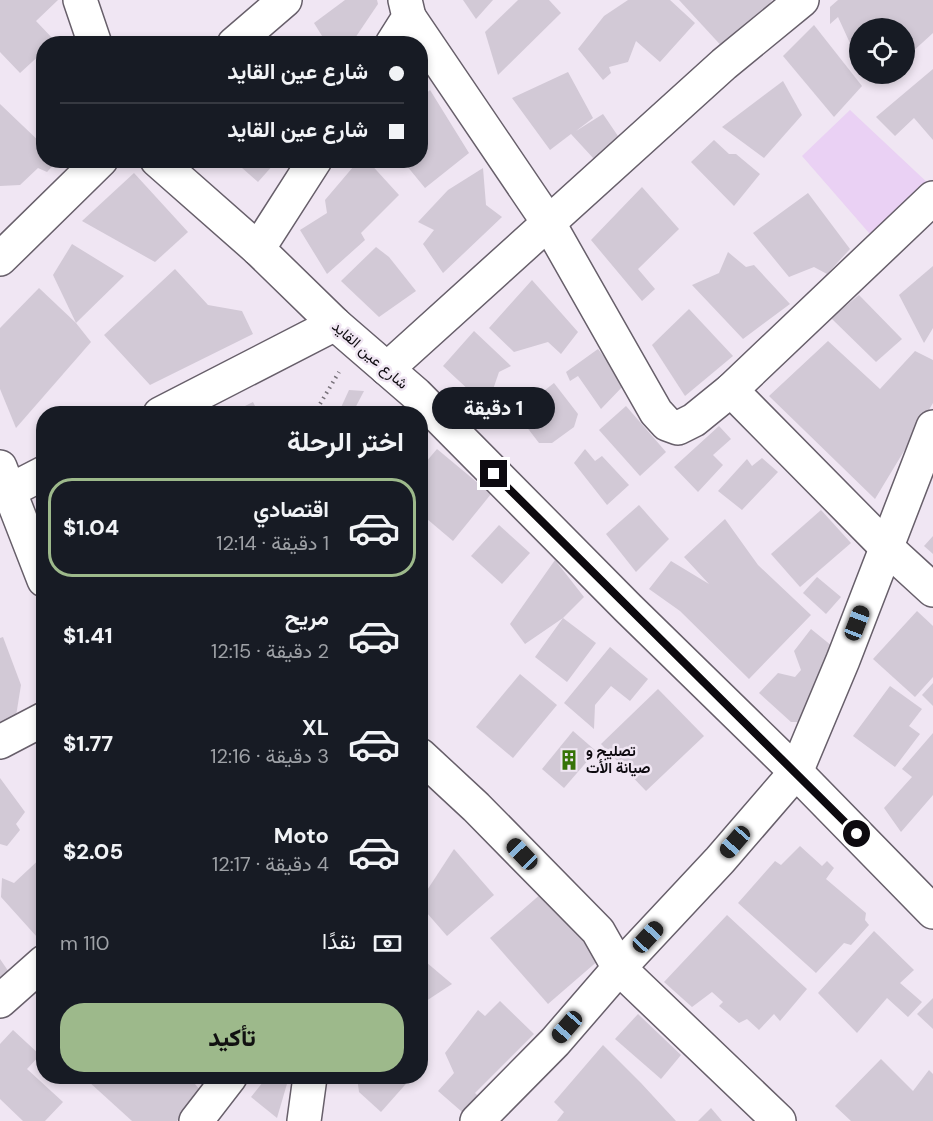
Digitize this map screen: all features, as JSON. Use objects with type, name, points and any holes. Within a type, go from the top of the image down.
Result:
[{"type":"street","points":[[80,0],[92,36]]},
{"type":"street","points":[[243,36],[285,0]]},
{"type":"street","points":[[387,369],[724,64],[801,0]]},
{"type":"street","points":[[402,20],[414,36]]},
{"type":"street","points":[[428,56],[548,222],[656,412],[667,424],[678,428],[694,420],[731,390],[932,201]]},
{"type":"street","points":[[0,260],[93,168]]},
{"type":"street","name":"شارع عين القايد","points":[[166,168],[258,249],[387,369],[413,404]]},
{"type":"street","points":[[258,249],[310,168]]},
{"type":"street","points":[[178,406],[346,333]]},
{"type":"street","points":[[731,390],[886,547],[933,590]]},
{"type":"street","name":"شارع عين القايد","points":[[428,418],[628,608],[796,772],[933,912]]},
{"type":"street","points":[[477,1121],[555,1042],[619,968],[720,860],[796,772],[843,660],[933,427]]},
{"type":"street","points":[[36,474],[5,479],[36,559]]},
{"type":"street","points":[[0,742],[36,723]]},
{"type":"street","points":[[428,762],[476,807],[598,931],[619,968],[779,1121]]},
{"type":"street","points":[[0,1001],[36,969]]},
{"type":"street","points":[[196,1121],[225,1084]]},
{"type":"street","points":[[304,1121],[309,1084]]},
{"type":"path","points":[[317,406],[346,333]]},
{"type":"shaded area","points":[[850,110],[931,186],[876,241],[802,156]]},
{"type":"building","points":[[0,0],[58,0],[36,21],[50,36],[36,36],[36,58],[20,73],[0,52]]},
{"type":"building","points":[[345,0],[377,0],[378,4],[356,36],[322,36],[314,23]]},
{"type":"building","points":[[463,0],[493,0],[476,19]]},
{"type":"building","points":[[518,0],[549,0],[561,13],[498,75],[485,32]]},
{"type":"building","points":[[628,0],[670,0],[695,23],[660,62],[636,41],[628,62],[609,67],[611,73],[603,80],[578,49],[604,16]]},
{"type":"building","points":[[679,0],[772,0],[757,22],[727,52]]},
{"type":"building","points":[[838,0],[933,0],[933,33],[915,49],[915,18],[849,18],[849,41],[838,17],[830,24],[830,7]]},
{"type":"building","points":[[814,25],[849,69],[849,84],[862,86],[834,117],[783,56]]},
{"type":"building","points":[[933,69],[933,140],[914,118],[895,136],[876,117]]},
{"type":"building","points":[[568,72],[593,118],[576,131],[603,114],[620,139],[594,159],[571,134],[550,150],[512,98]]},
{"type":"building","points":[[783,81],[802,115],[764,158],[722,127]]},
{"type":"building","points":[[430,90],[469,153],[425,188],[409,168],[428,168],[428,92]]},
{"type":"building","points":[[0,104],[36,138],[36,168],[38,168],[20,185],[0,186]]},
{"type":"building","points":[[714,140],[729,154],[736,154],[760,174],[734,206],[691,162]]},
{"type":"building","points":[[38,168],[51,168],[47,172]]},
{"type":"building","points":[[242,168],[270,168],[258,182]]},
{"type":"building","points":[[352,168],[374,168],[399,195],[361,233],[365,240],[327,274],[300,230],[327,213],[325,200]]},
{"type":"building","points":[[483,168],[486,205],[502,217],[443,273],[423,244],[434,230],[418,222],[448,190]]},
{"type":"building","points":[[134,173],[188,232],[155,262],[82,221]]},
{"type":"building","points":[[642,187],[679,229],[638,269],[655,289],[642,301],[591,240]]},
{"type":"building","points":[[808,193],[850,249],[827,274],[814,267],[789,277],[753,233]]},
{"type":"building","points":[[72,244],[124,276],[76,323],[53,275]]},
{"type":"building","points":[[376,247],[389,257],[416,291],[379,317],[341,281]]},
{"type":"building","points":[[728,252],[746,267],[754,265],[790,304],[743,339],[692,285],[719,273]]},
{"type":"building","points":[[933,266],[933,328],[924,343],[899,295]]},
{"type":"building","points":[[175,269],[208,305],[242,311],[253,334],[150,385],[104,335]]},
{"type":"building","points":[[532,280],[578,332],[561,354],[548,342],[514,352],[489,328]]},
{"type":"building","points":[[39,288],[76,323],[91,342],[16,428],[0,389],[0,328]]},
{"type":"building","points":[[859,295],[902,339],[876,362],[831,318]]},
{"type":"building","points":[[689,309],[733,356],[685,396],[652,345]]},
{"type":"building","points":[[474,331],[511,366],[499,372],[487,407],[443,366]]},
{"type":"building","points":[[828,341],[880,389],[915,351],[933,360],[933,403],[875,499],[769,396]]},
{"type":"building","points":[[598,349],[625,384],[601,409],[578,376],[570,381],[566,372]]},
{"type":"building","points":[[554,383],[578,414],[574,427],[552,443],[539,443],[516,413]]},
{"type":"building","points":[[349,390],[364,391],[356,406],[342,406]]},
{"type":"building","points":[[626,406],[666,452],[640,476],[599,430]]},
{"type":"building","points":[[719,426],[731,439],[713,455],[723,465],[698,492],[674,467]]},
{"type":"building","points":[[437,449],[491,494],[453,541],[428,520],[428,460]]},
{"type":"building","points":[[585,449],[595,461],[602,456],[629,485],[607,505],[574,463]]},
{"type":"building","points":[[762,458],[778,472],[742,510],[718,491],[747,459],[752,466]]},
{"type":"building","points":[[639,505],[669,539],[636,572],[606,534]]},
{"type":"building","points":[[821,510],[851,543],[800,587],[771,554]]},
{"type":"building","points":[[725,519],[758,565],[811,615],[749,679],[680,611],[649,589],[671,561],[709,584],[684,557]]},
{"type":"building","points":[[499,525],[530,553],[502,584],[471,556]]},
{"type":"building","points":[[933,536],[933,554],[924,546]]},
{"type":"building","points":[[555,560],[584,597],[563,618],[525,644],[510,624]]},
{"type":"building","points":[[817,577],[841,597],[826,614],[803,593]]},
{"type":"building","points":[[917,611],[933,626],[933,677],[915,697],[873,659]]},
{"type":"building","points":[[563,618],[596,643],[567,682],[535,657]]},
{"type":"building","points":[[811,629],[832,646],[807,722],[791,722],[759,693],[778,673],[795,677],[801,670],[794,651]]},
{"type":"building","points":[[3,637],[21,685],[16,716],[0,722],[0,638]]},
{"type":"building","points":[[610,647],[648,679],[630,701],[611,686],[595,705],[594,729],[564,703]]},
{"type":"building","points":[[520,674],[557,705],[513,758],[476,727]]},
{"type":"building","points":[[933,683],[933,706],[922,695]]},
{"type":"building","points":[[890,686],[922,709],[909,726],[920,734],[895,767],[853,736]]},
{"type":"building","points":[[658,689],[704,736],[646,791],[601,744]]},
{"type":"building","name":"تصليح و صيانة الأت","points":[[573,731],[596,751],[564,788],[542,769]]},
{"type":"building","points":[[933,733],[933,795],[901,832],[884,808],[912,777],[902,769]]},
{"type":"building","points":[[0,778],[25,812],[16,824],[20,830],[7,846],[0,844]]},
{"type":"building","points":[[800,846],[822,866],[827,861],[834,868],[826,879],[866,913],[865,920],[869,925],[851,945],[844,943],[816,973],[738,903],[775,861],[781,865]]},
{"type":"building","points":[[454,849],[494,895],[447,936],[428,914],[428,889]]},
{"type":"building","points":[[36,862],[36,936],[1,897],[2,878],[14,883]]},
{"type":"building","points":[[542,893],[600,959],[548,1004],[490,938]]},
{"type":"building","points":[[727,915],[807,989],[780,1021],[774,1014],[759,1030],[747,1019],[739,1023],[719,1006],[723,1002],[712,992],[692,1007],[664,982]]},
{"type":"building","points":[[874,931],[914,970],[900,983],[922,1002],[908,1017],[887,998],[857,1033],[818,993]]},
{"type":"building","points":[[0,959],[13,978],[0,984]]},
{"type":"building","points":[[428,964],[452,984],[428,1000]]},
{"type":"building","points":[[933,998],[933,1029],[917,1014]]},
{"type":"building","points":[[500,1001],[534,1034],[475,1093],[484,1102],[469,1118],[438,1091],[454,1073],[445,1053],[478,1010],[485,1016]]},
{"type":"building","points":[[638,1014],[681,1055],[661,1079],[615,1039]]},
{"type":"building","points":[[13,1030],[36,1051],[36,1059],[27,1069],[36,1077],[36,1084],[43,1084],[63,1102],[45,1121],[23,1121],[0,1099],[0,1044]]},
{"type":"building","points":[[603,1045],[676,1121],[557,1121],[564,1112],[554,1102]]},
{"type":"building","points":[[881,1059],[913,1091],[929,1070],[933,1074],[933,1121],[851,1121],[835,1106]]},
{"type":"building","points":[[91,1084],[195,1084],[201,1091],[177,1121],[132,1121]]},
{"type":"building","points":[[261,1084],[287,1084],[277,1118],[251,1097]]},
{"type":"building","points":[[358,1084],[406,1084],[381,1112],[359,1092]]},
{"type":"building","points":[[711,1108],[722,1121],[698,1121]]},
{"type":"place","name":"تصليح و صيانة الأت","points":[[569,760]]},
{"type":"route","points":[[494,474],[857,834]]}]
